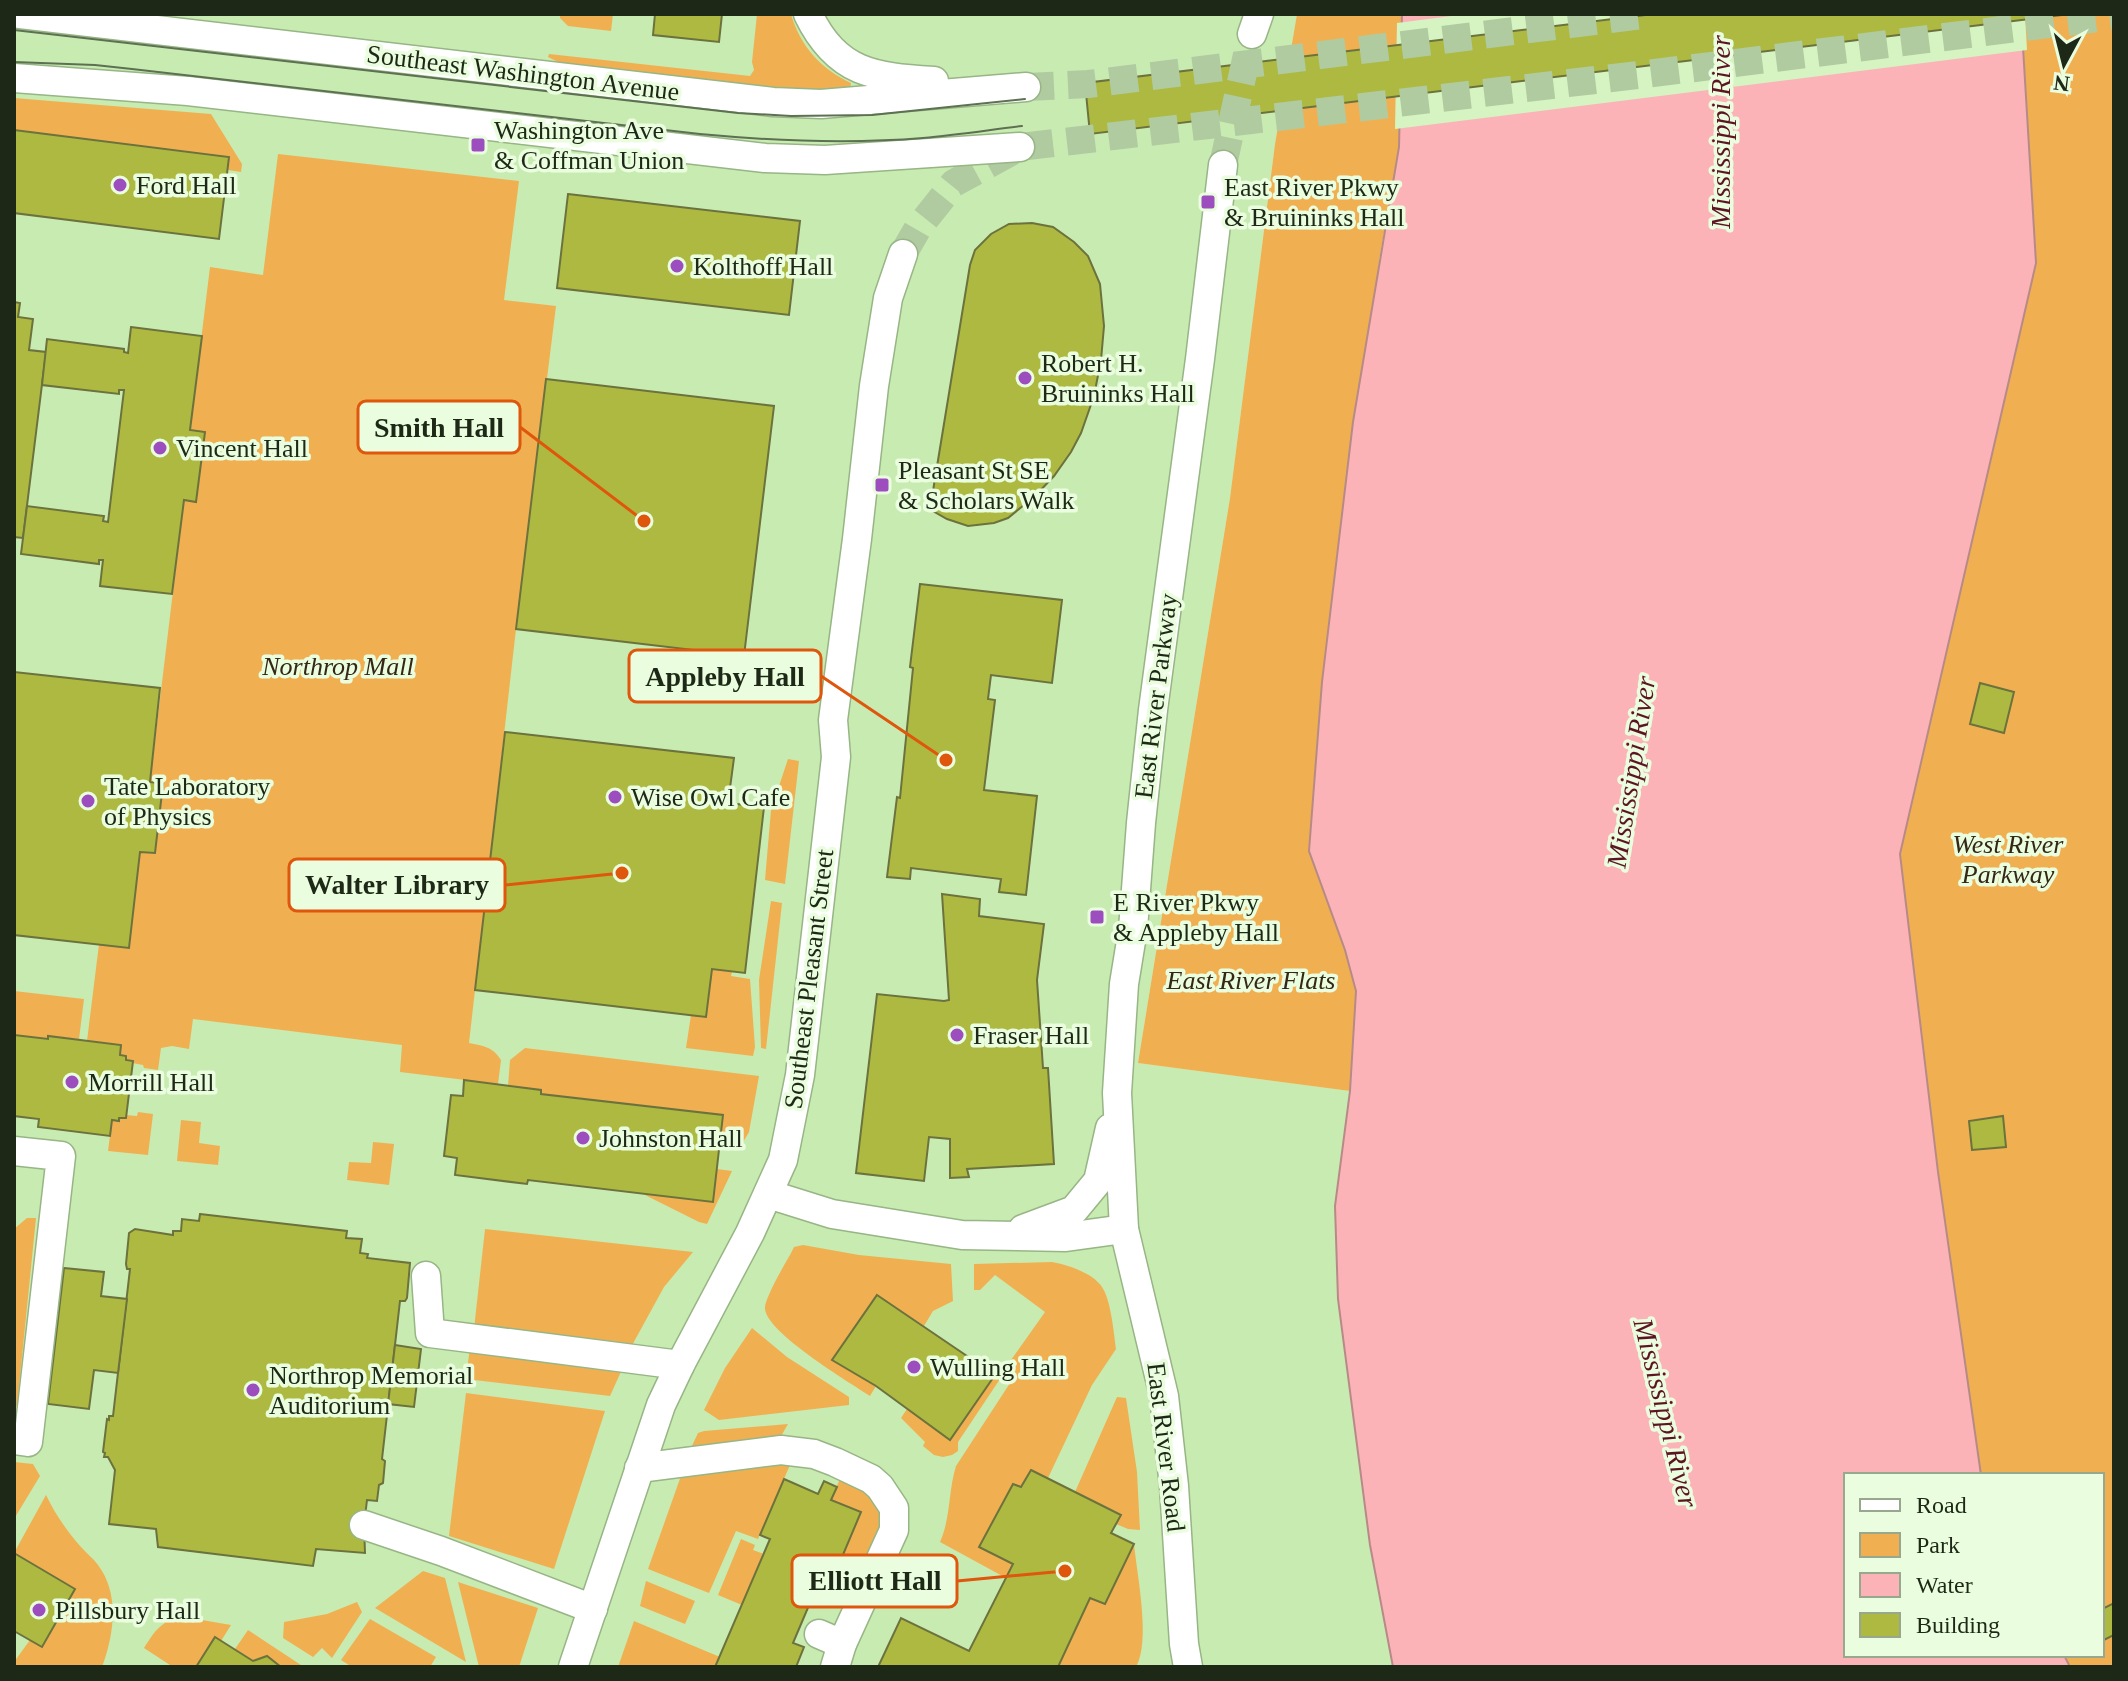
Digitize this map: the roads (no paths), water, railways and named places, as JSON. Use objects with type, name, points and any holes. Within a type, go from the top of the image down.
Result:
[{"type":"street","name":"Southeast Washington Avenue","points":[[20,14],[773,102],[821,104],[1026,87],[872,74],[834,53],[808,14]]},
{"type":"street","points":[[14,78],[188,91],[765,158],[841,159],[1020,147]]},
{"type":"street","name":"East River Parkway","points":[[1124,1229],[1117,1093],[1124,984],[1133,929],[1153,710],[1223,165]]},
{"type":"street","name":"Southeast Pleasant Street","points":[[573,1667],[661,1405],[750,1233],[783,1160],[800,1075],[836,757],[833,720],[874,386],[888,298],[903,254]]},
{"type":"street","points":[[999,1237],[1074,1210],[1098,1181],[1117,1093]]},
{"type":"street","points":[[14,1151],[61,1156],[28,1442],[14,1440]]},
{"type":"street","points":[[768,1194],[832,1214],[962,1235],[1066,1237],[1124,1229]]},
{"type":"street","name":"East River Road","points":[[1124,1229],[1164,1396],[1188,1667]]},
{"type":"street","points":[[426,1276],[430,1333],[680,1365]]},
{"type":"street","points":[[639,1468],[781,1450],[814,1454],[871,1479],[894,1508],[894,1530],[832,1648]]},
{"type":"street","points":[[371,1522],[593,1609]]},
{"type":"water","name":"Mississippi River","points":[[1402,14],[2021,14],[2036,263],[1900,854],[1938,1172],[1981,1473],[1844,1473],[1844,1657],[2065,1657],[2070,1667],[1393,1667],[1370,1545],[1338,1299],[1335,1206],[1350,1091],[1356,991],[1345,950],[1309,851],[1322,682],[1353,422],[1399,147]]},
{"type":"tunnel","points":[[1026,87],[1088,84],[1651,14]]},
{"type":"tunnel","points":[[903,254],[918,228],[954,183],[1020,147],[2114,16]]},
{"type":"tunnel","points":[[1223,165],[1248,50]]},
{"type":"tram line","points":[[14,30],[738,113],[872,115],[1025,99]]},
{"type":"tram line","points":[[14,62],[95,65],[756,138],[895,140],[1022,126]]},
{"type":"place","name":"Washington Ave & Coffman Union","points":[[478,145]]},
{"type":"place","name":"Ford Hall","points":[[120,185]]},
{"type":"place","name":"East River Pkwy & Bruininks Hall","points":[[1208,202]]},
{"type":"place","name":"Kolthoff Hall","points":[[677,266]]},
{"type":"place","name":"Robert H. Bruininks Hall","points":[[1025,378]]},
{"type":"place","name":"Vincent Hall","points":[[160,448]]},
{"type":"place","name":"Pleasant St SE & Scholars Walk","points":[[882,485]]},
{"type":"place","name":"Smith Hall","points":[[644,521]]},
{"type":"place","name":"Appleby Hall","points":[[946,760]]},
{"type":"place","name":"Wise Owl Cafe","points":[[615,797]]},
{"type":"place","name":"Tate Laboratory of Physics","points":[[88,801]]},
{"type":"place","name":"Walter Library","points":[[622,873]]},
{"type":"place","name":"E River Pkwy & Appleby Hall","points":[[1097,917]]},
{"type":"place","name":"Fraser Hall","points":[[957,1035]]},
{"type":"place","name":"Morrill Hall","points":[[72,1082]]},
{"type":"place","name":"Johnston Hall","points":[[583,1138]]},
{"type":"place","name":"Wulling Hall","points":[[914,1367]]},
{"type":"place","name":"Northrop Memorial Auditorium","points":[[253,1390]]},
{"type":"place","name":"Elliott Hall","points":[[1065,1571]]},
{"type":"place","name":"Pillsbury Hall","points":[[39,1610]]},
{"type":"park label","name":"Northrop Mall","points":[[338,666]]},
{"type":"park label","name":"West River Parkway","points":[[2008,859]]},
{"type":"park label","name":"East River Flats","points":[[1251,980]]}]
